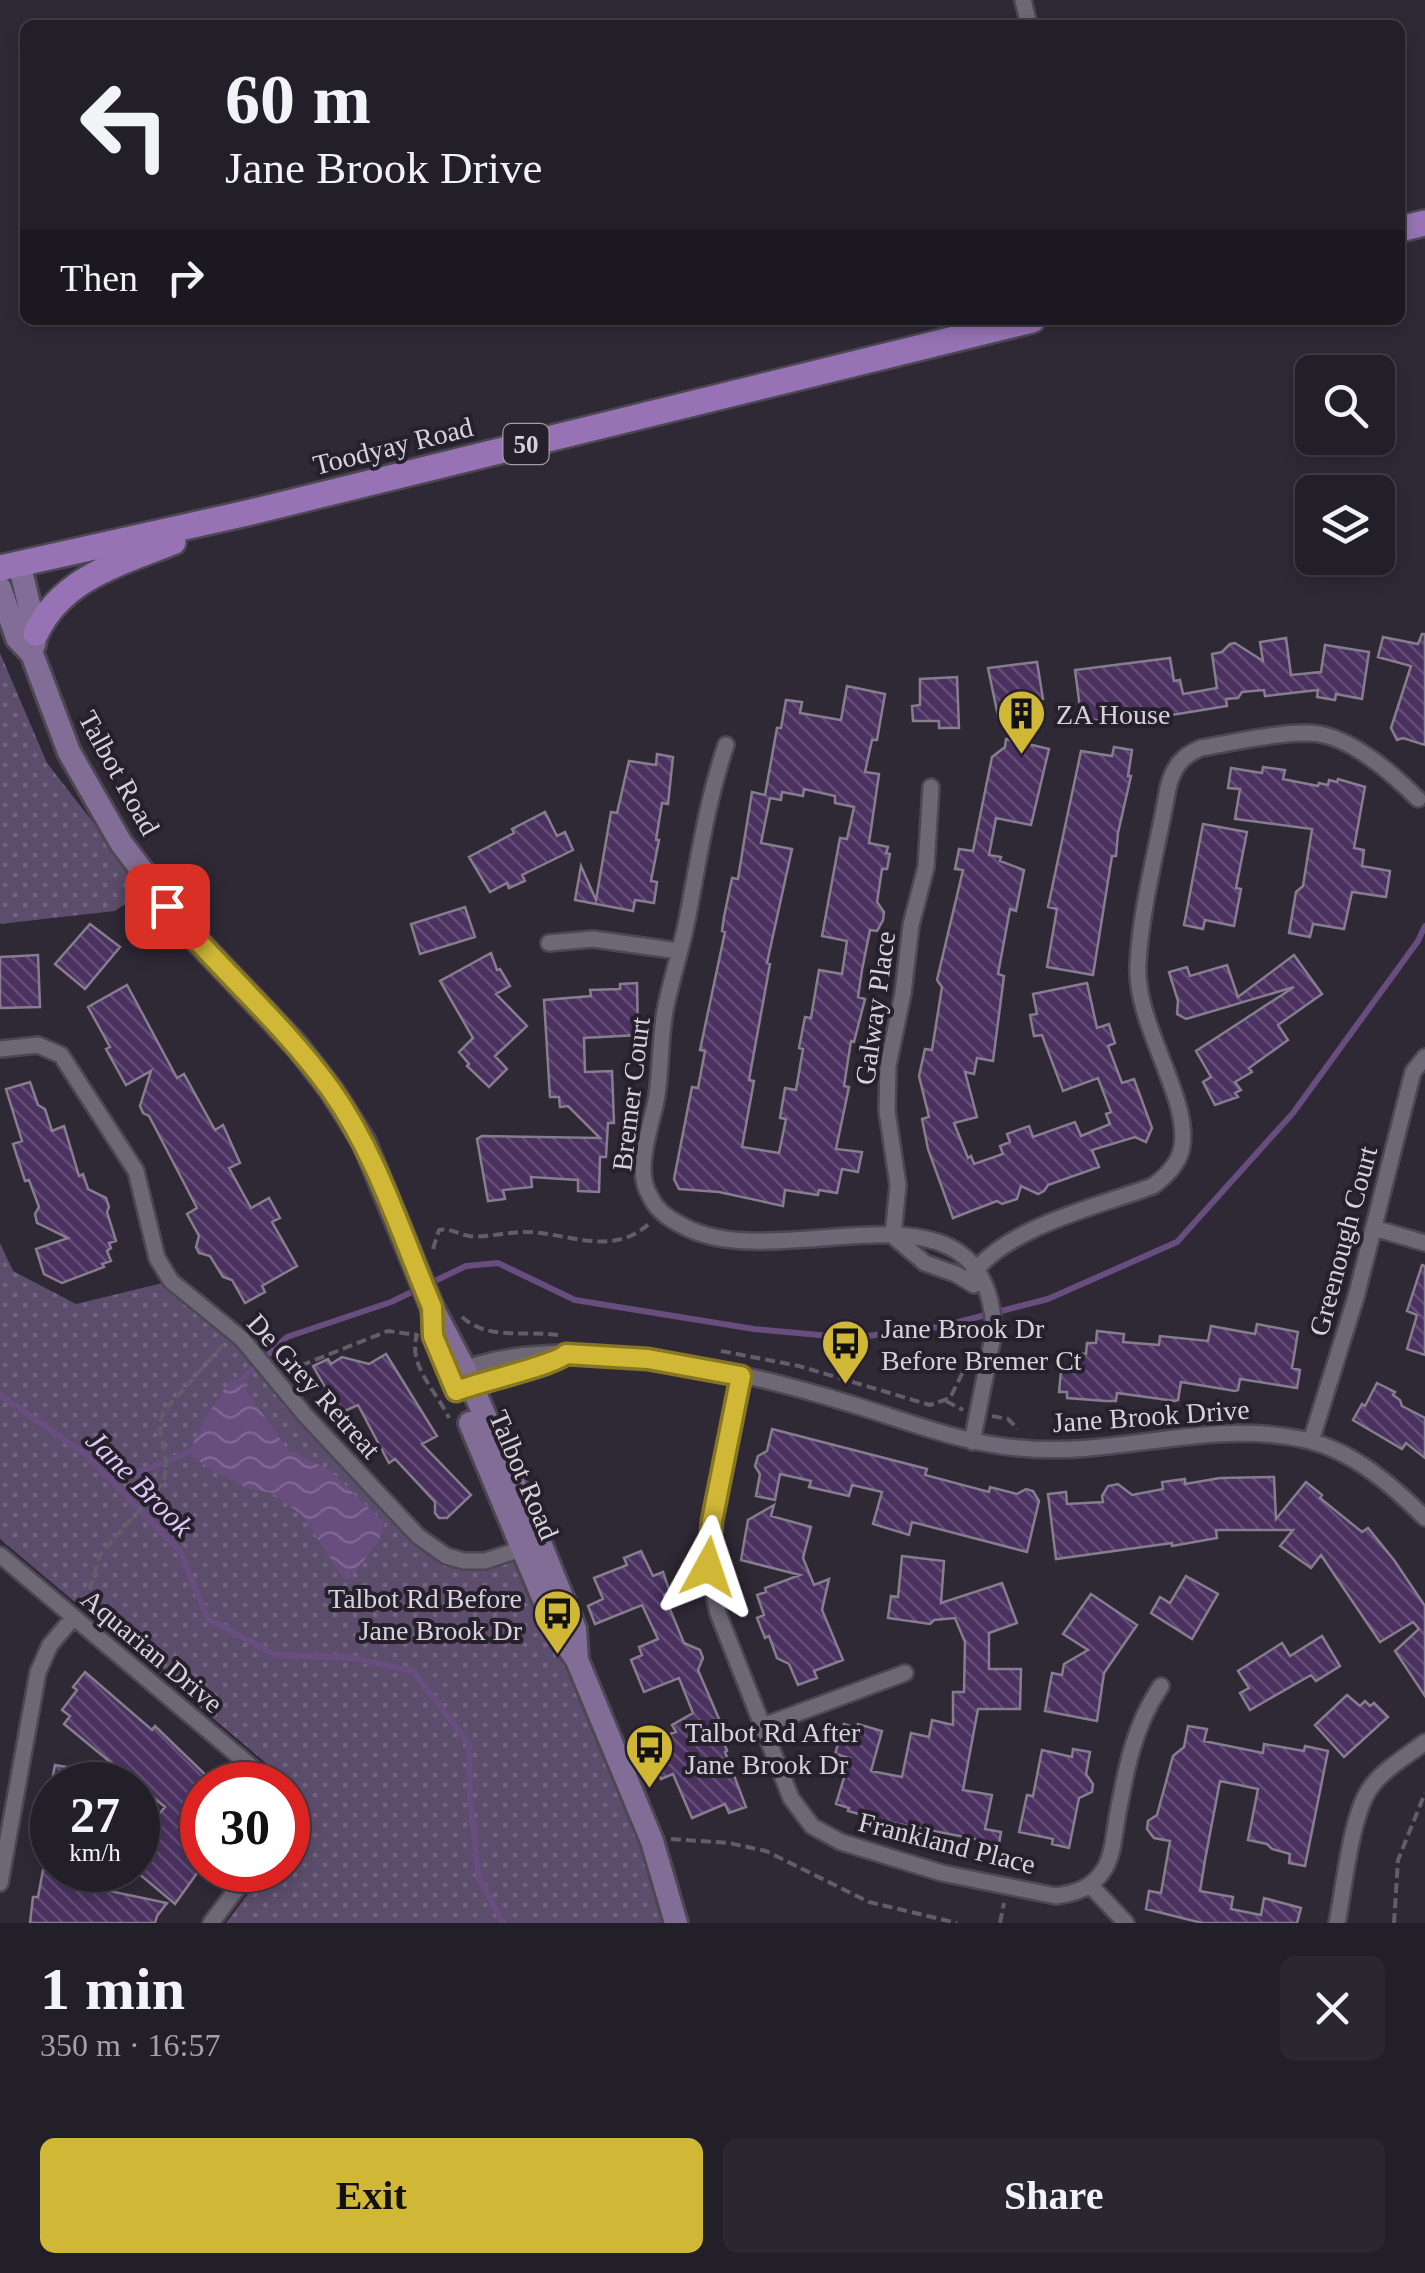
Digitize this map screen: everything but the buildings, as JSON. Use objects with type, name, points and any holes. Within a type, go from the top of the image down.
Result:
[{"type":"main road","name":"Toodyay Road","points":[[10,566],[248,512],[1012,325]]},
{"type":"main road","points":[[34,643],[46,612],[86,576],[248,512]]},
{"type":"main road","name":"Talbot Road","points":[[10,566],[69,752],[122,843],[188,931],[297,1046],[364,1142],[409,1253],[443,1305],[433,1336],[460,1380],[531,1546],[574,1629],[577,1660],[652,1842],[676,1923]]},
{"type":"main road","name":"Talbot Road","points":[[0,588],[17,638],[34,643]]},
{"type":"street","points":[[894,1236],[925,1263],[972,1273],[1028,1232],[1153,1186],[1166,1176],[1181,1152],[1182,1123],[1144,1012],[1138,964],[1168,788],[1178,763],[1188,753],[1200,748],[1314,733],[1367,757],[1390,772],[1418,799]]},
{"type":"street","name":"Bremer Court","points":[[660,1211],[645,1187],[642,1171],[657,1096],[662,1030],[709,799],[726,745]]},
{"type":"street","name":"Galway Place","points":[[894,1236],[898,1185],[887,1111],[888,1066],[911,925],[926,867],[931,787]]},
{"type":"street","points":[[550,943],[594,939],[679,951]]},
{"type":"street","name":"De Grey Retreat","points":[[0,1049],[38,1045],[61,1055],[69,1064],[136,1171],[154,1244],[171,1282],[272,1374],[321,1432],[432,1548],[464,1562],[485,1561],[531,1546]]},
{"type":"street","name":"Greenough Court","points":[[1311,1441],[1347,1330],[1413,1072],[1425,1057]]},
{"type":"street","points":[[660,1211],[688,1228],[724,1241],[785,1242],[864,1234],[938,1239],[957,1249],[989,1296],[994,1332],[972,1442]]},
{"type":"street","points":[[1374,1228],[1425,1242]]},
{"type":"street","name":"Jane Brook Drive","points":[[460,1380],[557,1363],[566,1354],[648,1359],[824,1396],[972,1442],[1020,1448],[1081,1450],[1234,1431],[1274,1433],[1311,1441],[1374,1472],[1425,1518]]},
{"type":"street","name":"Frankland Place","points":[[741,1376],[712,1521],[708,1567],[718,1613],[791,1798],[812,1826],[826,1835],[918,1867],[1056,1896],[1090,1886]]},
{"type":"street","name":"Aquarian Drive","points":[[0,1555],[78,1613],[248,1762]]},
{"type":"street","points":[[0,1883],[38,1672],[50,1644],[78,1613]]},
{"type":"street","points":[[763,1726],[905,1673]]},
{"type":"street","points":[[1126,1923],[1090,1886],[1104,1870],[1110,1853],[1130,1748],[1161,1686]]},
{"type":"street","points":[[1337,1923],[1358,1817],[1367,1792],[1383,1774],[1425,1742]]},
{"type":"street","points":[[211,1923],[234,1892]]},
{"type":"path","points":[[434,1260],[434,1244],[443,1228],[466,1236],[526,1232],[606,1244],[645,1228],[660,1211]]},
{"type":"path","points":[[443,1305],[483,1332],[568,1336]]},
{"type":"path","points":[[272,1374],[388,1331],[417,1335]]},
{"type":"path","points":[[483,1332],[483,1342]]},
{"type":"path","points":[[78,1613],[100,1555],[158,1489],[167,1466],[159,1424],[164,1411],[226,1341],[243,1350]]},
{"type":"path","points":[[709,1349],[798,1366],[930,1405],[946,1401],[958,1385],[973,1348]]},
{"type":"path","points":[[946,1401],[977,1414],[1008,1418],[1018,1429],[1028,1432]]},
{"type":"path","points":[[1394,1923],[1398,1860],[1425,1793]]},
{"type":"path","points":[[652,1842],[694,1840],[754,1848],[869,1902],[956,1923]]},
{"type":"shaded area","points":[[0,653],[47,763],[141,893],[115,911],[0,924]]},
{"type":"shaded area","points":[[0,1243],[13,1271],[76,1304],[171,1281],[230,1330],[418,1536],[465,1561],[523,1549],[676,1923],[226,1923],[249,1892],[310,1892],[310,1762],[265,1762],[0,1539]]},
{"type":"water","points":[[231,1379],[240,1381],[287,1449],[330,1470],[385,1524],[378,1542],[349,1580],[343,1578],[302,1515],[272,1493],[248,1488],[208,1468],[189,1452],[205,1418]]},
{"type":"waterway","points":[[240,1381],[287,1337],[391,1302],[466,1266],[498,1263],[575,1300],[754,1329],[852,1338],[939,1327],[1048,1299],[1177,1242],[1293,1113],[1425,926]]},
{"type":"waterway","name":"Jane Brook","points":[[0,1395],[85,1454],[180,1551],[208,1619],[276,1655],[353,1658],[413,1671],[469,1744],[470,1799],[479,1878],[503,1923]]},
{"type":"waterway","points":[[105,1475],[138,1473],[189,1452]]},
{"type":"place","name":"ZA House","points":[[1021,756]]},
{"type":"place","name":"Jane Brook Dr Before Bremer Ct","points":[[846,1386]]},
{"type":"place","name":"Talbot Rd Before Jane Brook Dr","points":[[557,1656]]},
{"type":"place","name":"Talbot Rd After Jane Brook Dr","points":[[650,1790]]},
{"type":"route","points":[[167,906],[297,1046],[364,1142],[432,1307],[433,1336],[456,1391],[532,1366],[557,1363],[566,1354],[648,1359],[741,1376],[712,1521],[708,1567]]}]
